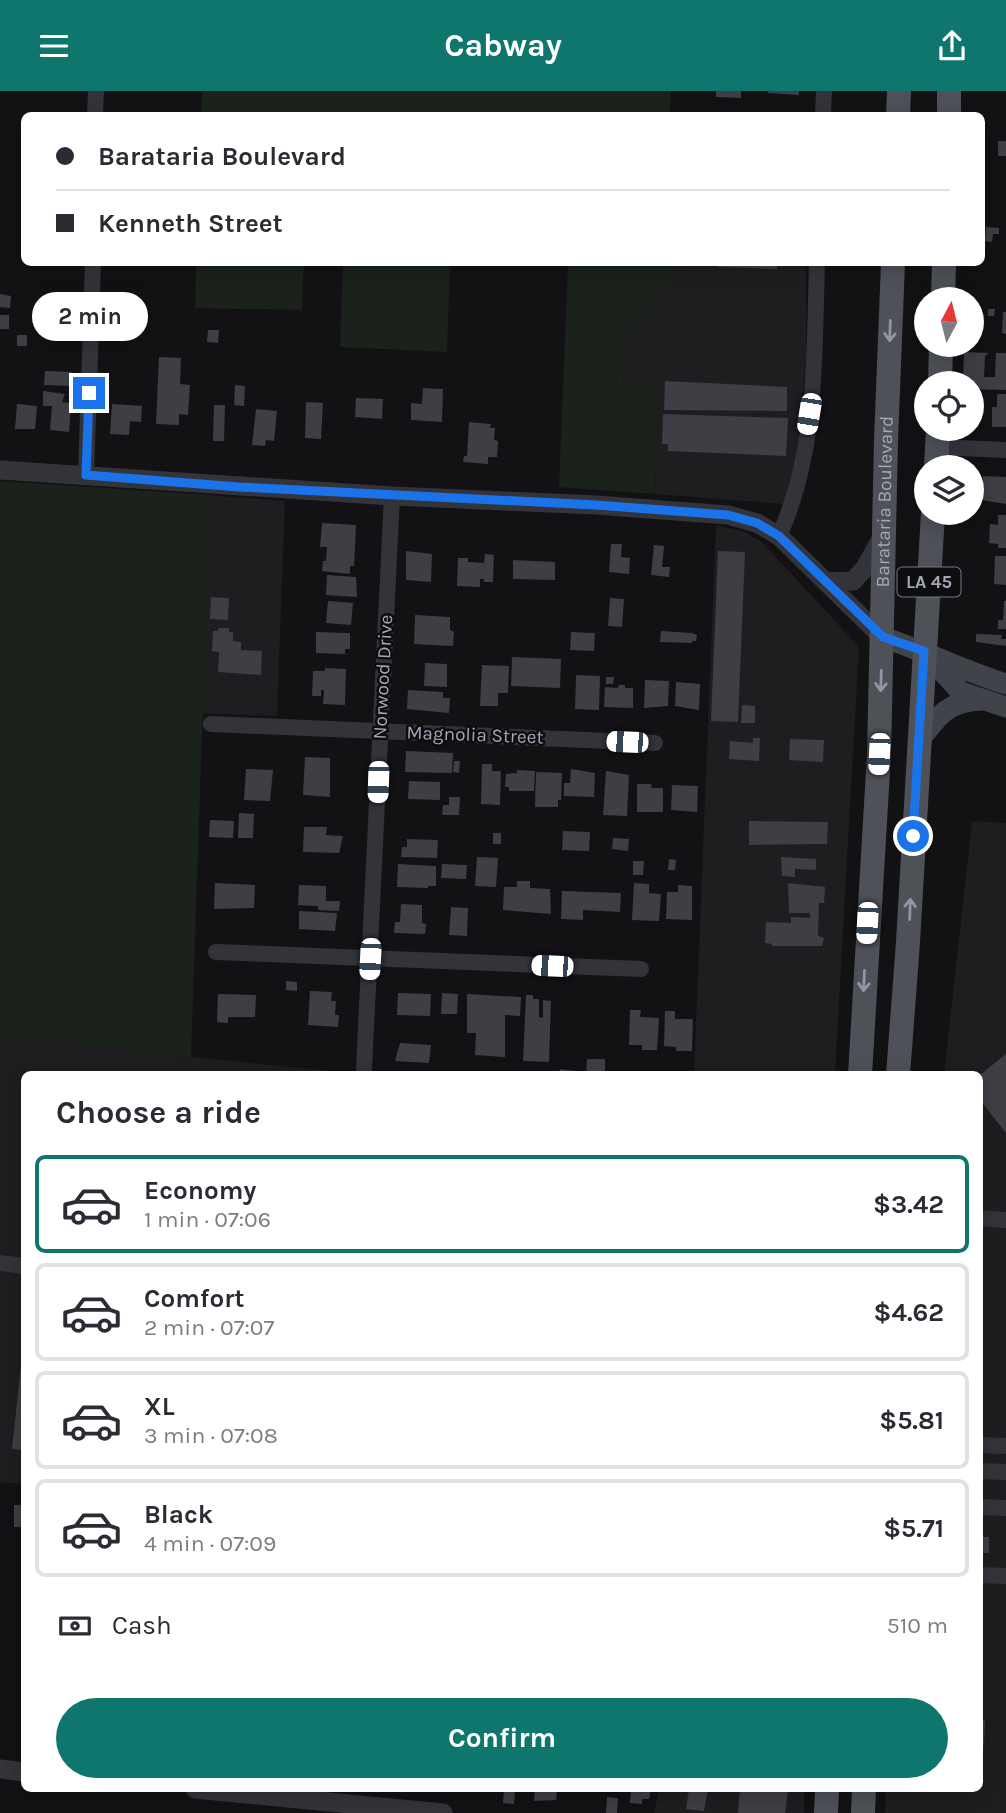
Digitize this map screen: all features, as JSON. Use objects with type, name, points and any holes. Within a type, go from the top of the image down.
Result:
[{"type":"main road","points":[[898,112],[899,91]]},
{"type":"main road","points":[[949,91],[949,112]]},
{"type":"main road","name":"Barataria Boulevard","points":[[860,1071],[878,766],[893,266]]},
{"type":"main road","points":[[943,287],[944,266]]},
{"type":"main road","name":"LA 45","points":[[898,1071],[932,525]]},
{"type":"main road","points":[[883,637],[1006,684]]},
{"type":"main road","points":[[924,651],[961,692],[1006,707]]},
{"type":"main road","points":[[919,741],[935,719],[953,704],[985,700]]},
{"type":"main road","points":[[826,1813],[827,1792]]},
{"type":"main road","points":[[863,1813],[864,1792]]},
{"type":"street","points":[[94,112],[96,91]]},
{"type":"street","points":[[823,112],[824,91]]},
{"type":"street","points":[[86,475],[93,266]]},
{"type":"street","points":[[779,536],[802,470],[812,395],[817,266]]},
{"type":"street","points":[[937,448],[1006,450]]},
{"type":"street","points":[[0,470],[728,515],[757,523],[779,536],[883,637]]},
{"type":"street","name":"Norwood Drive","points":[[364,1068],[392,496]]},
{"type":"street","points":[[826,582],[853,581],[865,568],[884,533]]},
{"type":"street","name":"Magnolia Street","points":[[211,724],[655,743]]},
{"type":"street","points":[[216,952],[641,969]]},
{"type":"street","points":[[983,1218],[1006,1220]]},
{"type":"street","points":[[0,1263],[21,1266]]},
{"type":"street","points":[[983,1445],[1006,1446]]},
{"type":"street","points":[[983,1471],[1006,1472]]},
{"type":"street","points":[[983,1507],[1006,1509]]},
{"type":"street","points":[[983,1575],[1006,1576]]},
{"type":"street","points":[[0,1769],[21,1772]]},
{"type":"street","points":[[226,1792],[443,1813]]},
{"type":"shaded area","points":[[202,91],[671,91],[670,112],[201,112]]},
{"type":"shaded area","points":[[196,266],[304,266],[302,310],[195,308]]},
{"type":"shaded area","points":[[343,266],[450,266],[447,352],[340,347]]},
{"type":"shaded area","points":[[568,266],[684,266],[627,334],[623,383],[659,385],[655,494],[559,487]]},
{"type":"shaded area","points":[[684,266],[806,266],[806,356],[797,458],[784,504],[655,494],[659,386],[623,383],[627,334]]},
{"type":"shaded area","points":[[0,481],[210,495],[191,1057],[0,1037]]},
{"type":"shaded area","points":[[210,495],[285,501],[277,716],[202,713]]},
{"type":"shaded area","points":[[716,525],[745,532],[762,542],[859,647],[835,1071],[694,1071]]},
{"type":"shaded area","points":[[972,821],[1006,823],[1006,1813],[885,1813],[886,1792],[983,1792],[983,1071],[944,1071]]},
{"type":"shaded area","points":[[0,1037],[329,1071],[21,1071],[21,1484],[0,1482]]},
{"type":"shaded area","points":[[658,1792],[804,1792],[804,1813],[654,1813]]},
{"type":"building","points":[[716,91],[741,91],[741,98],[716,97]]},
{"type":"building","points":[[799,91],[799,95],[768,93]]},
{"type":"building","points":[[998,141],[1006,141],[1006,156],[998,156]]},
{"type":"building","points":[[986,227],[999,228],[999,234],[993,234],[992,242],[985,241]]},
{"type":"building","points":[[777,266],[777,269],[718,267]]},
{"type":"building","points":[[0,294],[11,296],[10,308],[0,307]]},
{"type":"building","points":[[988,309],[995,309],[994,316],[988,316]]},
{"type":"building","points":[[1003,312],[1006,312],[1006,334],[1002,333]]},
{"type":"building","points":[[0,315],[9,315],[9,329],[0,329]]},
{"type":"building","points":[[208,330],[219,330],[218,343],[207,342]]},
{"type":"building","points":[[17,335],[27,335],[27,346],[17,346]]},
{"type":"building","points":[[984,353],[988,353],[985,356],[984,377],[984,371],[963,371],[964,357],[984,357]]},
{"type":"building","points":[[996,353],[1006,353],[1006,390],[984,389],[984,377],[995,377]]},
{"type":"building","points":[[159,357],[181,358],[180,384],[190,385],[188,415],[179,414],[179,425],[156,424]]},
{"type":"building","points":[[45,371],[72,372],[72,386],[44,385]]},
{"type":"building","points":[[665,381],[787,387],[787,411],[664,410]]},
{"type":"building","points":[[235,385],[245,386],[244,406],[234,405]]},
{"type":"building","points":[[423,388],[443,389],[442,422],[411,420],[411,403],[422,404]]},
{"type":"building","points":[[43,391],[65,394],[62,402],[71,403],[69,432],[50,430],[52,406],[43,406]]},
{"type":"building","points":[[997,394],[1006,394],[1006,427],[992,427],[992,407],[997,407]]},
{"type":"building","points":[[356,398],[383,399],[382,419],[355,417]]},
{"type":"building","points":[[306,402],[323,403],[321,439],[305,438]]},
{"type":"building","points":[[17,404],[37,406],[35,429],[15,429]]},
{"type":"building","points":[[112,404],[142,406],[141,422],[130,421],[129,435],[110,434]]},
{"type":"building","points":[[214,405],[225,405],[224,441],[213,441]]},
{"type":"building","points":[[256,409],[277,411],[274,441],[266,440],[265,446],[252,445]]},
{"type":"building","points":[[663,414],[788,418],[786,456],[668,451],[668,444],[662,444]]},
{"type":"building","points":[[469,422],[491,424],[490,428],[495,428],[497,457],[488,457],[488,464],[463,462],[464,456],[467,456]]},
{"type":"building","points":[[984,476],[1006,477],[1006,504],[984,500]]},
{"type":"building","points":[[998,515],[1006,515],[1006,548],[998,548],[998,544],[989,543],[990,524],[998,525]]},
{"type":"building","points":[[322,523],[356,525],[354,566],[350,566],[350,574],[322,571],[327,547],[320,547]]},
{"type":"building","points":[[611,544],[622,544],[621,557],[630,558],[629,574],[609,572]]},
{"type":"building","points":[[654,545],[664,546],[662,567],[670,567],[669,577],[651,575]]},
{"type":"building","points":[[406,551],[432,554],[431,582],[406,580]]},
{"type":"building","points":[[718,551],[745,552],[738,722],[711,721]]},
{"type":"building","points":[[485,554],[494,555],[493,582],[480,579],[480,587],[457,586],[458,558],[484,563]]},
{"type":"building","points":[[995,556],[1006,556],[1006,585],[994,584]]},
{"type":"building","points":[[513,560],[555,562],[555,580],[513,579]]},
{"type":"building","points":[[327,575],[356,577],[357,597],[326,595]]},
{"type":"building","points":[[211,597],[229,598],[228,620],[210,619]]},
{"type":"building","points":[[610,598],[624,599],[622,627],[608,626]]},
{"type":"building","points":[[328,601],[353,603],[351,625],[326,623]]},
{"type":"building","points":[[1004,601],[1006,629],[998,629],[998,620],[1003,620]]},
{"type":"building","points":[[415,615],[450,617],[450,630],[454,632],[453,646],[414,644]]},
{"type":"building","points":[[218,628],[229,628],[229,632],[233,632],[233,641],[241,642],[241,650],[262,651],[261,675],[218,672],[219,652],[212,651],[213,631],[218,631]]},
{"type":"building","points":[[661,631],[692,633],[697,635],[696,641],[660,642]]},
{"type":"building","points":[[316,632],[350,633],[350,649],[345,649],[345,654],[316,653]]},
{"type":"building","points":[[571,632],[595,633],[594,651],[570,650]]},
{"type":"building","points":[[976,634],[1002,635],[1001,639],[1006,639],[1006,646],[976,642]]},
{"type":"building","points":[[512,657],[561,659],[560,688],[511,686]]},
{"type":"building","points":[[425,663],[447,664],[447,687],[424,686]]},
{"type":"building","points":[[482,665],[509,666],[508,693],[498,693],[498,706],[480,706]]},
{"type":"building","points":[[325,668],[346,669],[345,705],[323,704],[324,690],[321,690],[321,696],[312,696],[313,671],[325,671]]},
{"type":"building","points":[[576,675],[600,676],[599,710],[575,709]]},
{"type":"building","points":[[606,677],[614,677],[613,684],[606,684]]},
{"type":"building","points":[[645,680],[669,681],[668,706],[644,708]]},
{"type":"building","points":[[676,682],[700,684],[699,710],[675,706]]},
{"type":"building","points":[[619,685],[633,688],[633,708],[604,707],[605,687],[618,688]]},
{"type":"building","points":[[408,690],[443,692],[443,698],[450,698],[449,713],[407,709]]},
{"type":"building","points":[[742,705],[755,706],[755,723],[741,723]]},
{"type":"building","points":[[753,738],[760,738],[759,761],[729,759],[730,741],[753,743]]},
{"type":"building","points":[[790,739],[824,740],[823,762],[789,760]]},
{"type":"building","points":[[406,751],[453,753],[452,773],[405,772]]},
{"type":"building","points":[[305,757],[330,758],[330,797],[303,795]]},
{"type":"building","points":[[454,761],[460,761],[459,773],[453,772]]},
{"type":"building","points":[[482,764],[492,764],[492,771],[501,771],[500,805],[481,804]]},
{"type":"building","points":[[246,769],[273,770],[270,801],[244,800]]},
{"type":"building","points":[[571,769],[595,773],[594,797],[564,796],[564,783],[570,783]]},
{"type":"building","points":[[517,770],[535,771],[534,791],[509,791],[509,787],[505,787],[506,774],[517,773]]},
{"type":"building","points":[[606,771],[629,775],[627,816],[603,815]]},
{"type":"building","points":[[536,772],[562,773],[561,800],[558,800],[558,807],[535,807]]},
{"type":"building","points":[[409,781],[440,782],[440,800],[408,799]]},
{"type":"building","points":[[637,784],[651,784],[652,788],[663,788],[663,812],[637,812]]},
{"type":"building","points":[[672,785],[698,786],[697,812],[671,810]]},
{"type":"building","points":[[449,797],[460,797],[459,815],[442,815],[443,805],[449,805]]},
{"type":"building","points":[[239,813],[254,814],[253,838],[238,838]]},
{"type":"building","points":[[210,820],[234,821],[233,838],[209,837]]},
{"type":"building","points":[[749,821],[828,822],[827,844],[749,845]]},
{"type":"building","points":[[304,827],[327,827],[326,835],[343,836],[339,853],[303,852]]},
{"type":"building","points":[[563,831],[590,832],[589,851],[562,850]]},
{"type":"building","points":[[493,833],[501,833],[501,844],[493,844]]},
{"type":"building","points":[[613,838],[629,839],[628,851],[612,849]]},
{"type":"building","points":[[407,839],[438,840],[437,858],[401,857],[402,847],[407,847]]},
{"type":"building","points":[[477,857],[498,858],[496,887],[475,886]]},
{"type":"building","points":[[781,857],[816,859],[816,870],[795,869],[795,877],[782,876]]},
{"type":"building","points":[[669,859],[676,860],[675,870],[668,870]]},
{"type":"building","points":[[633,861],[644,861],[643,875],[633,875]]},
{"type":"building","points":[[398,864],[436,866],[436,886],[397,887]]},
{"type":"building","points":[[442,864],[467,865],[466,879],[441,878]]},
{"type":"building","points":[[517,881],[530,881],[530,888],[550,889],[551,914],[503,910],[504,887],[517,887]]},
{"type":"building","points":[[215,883],[255,885],[254,908],[214,909]]},
{"type":"building","points":[[634,883],[649,884],[649,893],[661,894],[659,921],[632,920]]},
{"type":"building","points":[[788,883],[825,887],[824,903],[819,903],[818,936],[824,938],[822,946],[772,946],[765,943],[766,922],[791,923],[791,917],[810,918],[810,913],[789,913]]},
{"type":"building","points":[[299,885],[326,886],[326,901],[340,901],[339,911],[298,905]]},
{"type":"building","points":[[678,885],[692,886],[692,920],[666,919],[667,892],[678,892]]},
{"type":"building","points":[[562,891],[621,893],[620,912],[583,910],[583,920],[561,919]]},
{"type":"building","points":[[401,904],[422,905],[425,934],[394,933],[395,922],[400,922]]},
{"type":"building","points":[[451,907],[468,908],[467,936],[449,935]]},
{"type":"building","points":[[299,911],[337,913],[335,931],[299,929]]},
{"type":"building","points":[[286,981],[297,982],[297,991],[286,990]]},
{"type":"building","points":[[310,991],[332,992],[331,1001],[336,1001],[335,1015],[339,1015],[338,1027],[308,1025]]},
{"type":"building","points":[[398,993],[431,994],[430,1016],[397,1015]]},
{"type":"building","points":[[442,993],[458,994],[457,1014],[441,1014]]},
{"type":"building","points":[[218,994],[256,995],[255,1017],[228,1017],[228,1023],[217,1022]]},
{"type":"building","points":[[467,994],[521,997],[520,1016],[505,1015],[505,1057],[475,1055],[476,1033],[467,1033]]},
{"type":"building","points":[[526,995],[539,999],[539,1017],[543,1018],[543,1000],[551,1001],[549,1062],[523,1061]]},
{"type":"building","points":[[630,1010],[641,1010],[640,1017],[659,1018],[657,1050],[642,1050],[642,1045],[629,1045]]},
{"type":"building","points":[[665,1011],[675,1011],[675,1019],[693,1019],[692,1051],[676,1051],[676,1047],[664,1046]]},
{"type":"building","points":[[400,1043],[431,1045],[429,1063],[395,1061]]},
{"type":"building","points":[[1006,1054],[1006,1133],[983,1104],[983,1073]]},
{"type":"building","points":[[587,1059],[605,1059],[605,1071],[586,1071]]},
{"type":"building","points":[[21,1365],[21,1450],[12,1449]]},
{"type":"building","points":[[14,1505],[21,1505],[21,1527],[14,1527]]},
{"type":"building","points":[[983,1537],[989,1537],[989,1553],[983,1553]]},
{"type":"building","points":[[983,1720],[985,1720],[984,1745]]},
{"type":"building","points":[[504,1792],[515,1792],[514,1804],[503,1803]]},
{"type":"building","points":[[535,1792],[557,1792],[556,1800],[534,1801]]},
{"type":"building","points":[[631,1792],[650,1792],[649,1799],[642,1799],[642,1804],[630,1803]]},
{"type":"building","points":[[689,1792],[707,1792],[704,1811],[686,1809]]},
{"type":"building","points":[[740,1792],[788,1792],[785,1813],[738,1813]]},
{"type":"building","points":[[607,1797],[618,1798],[617,1813],[606,1813]]},
{"type":"route","points":[[89,393],[86,475],[392,496],[596,505],[728,515],[757,523],[779,536],[883,637],[924,651],[913,836]]}]
